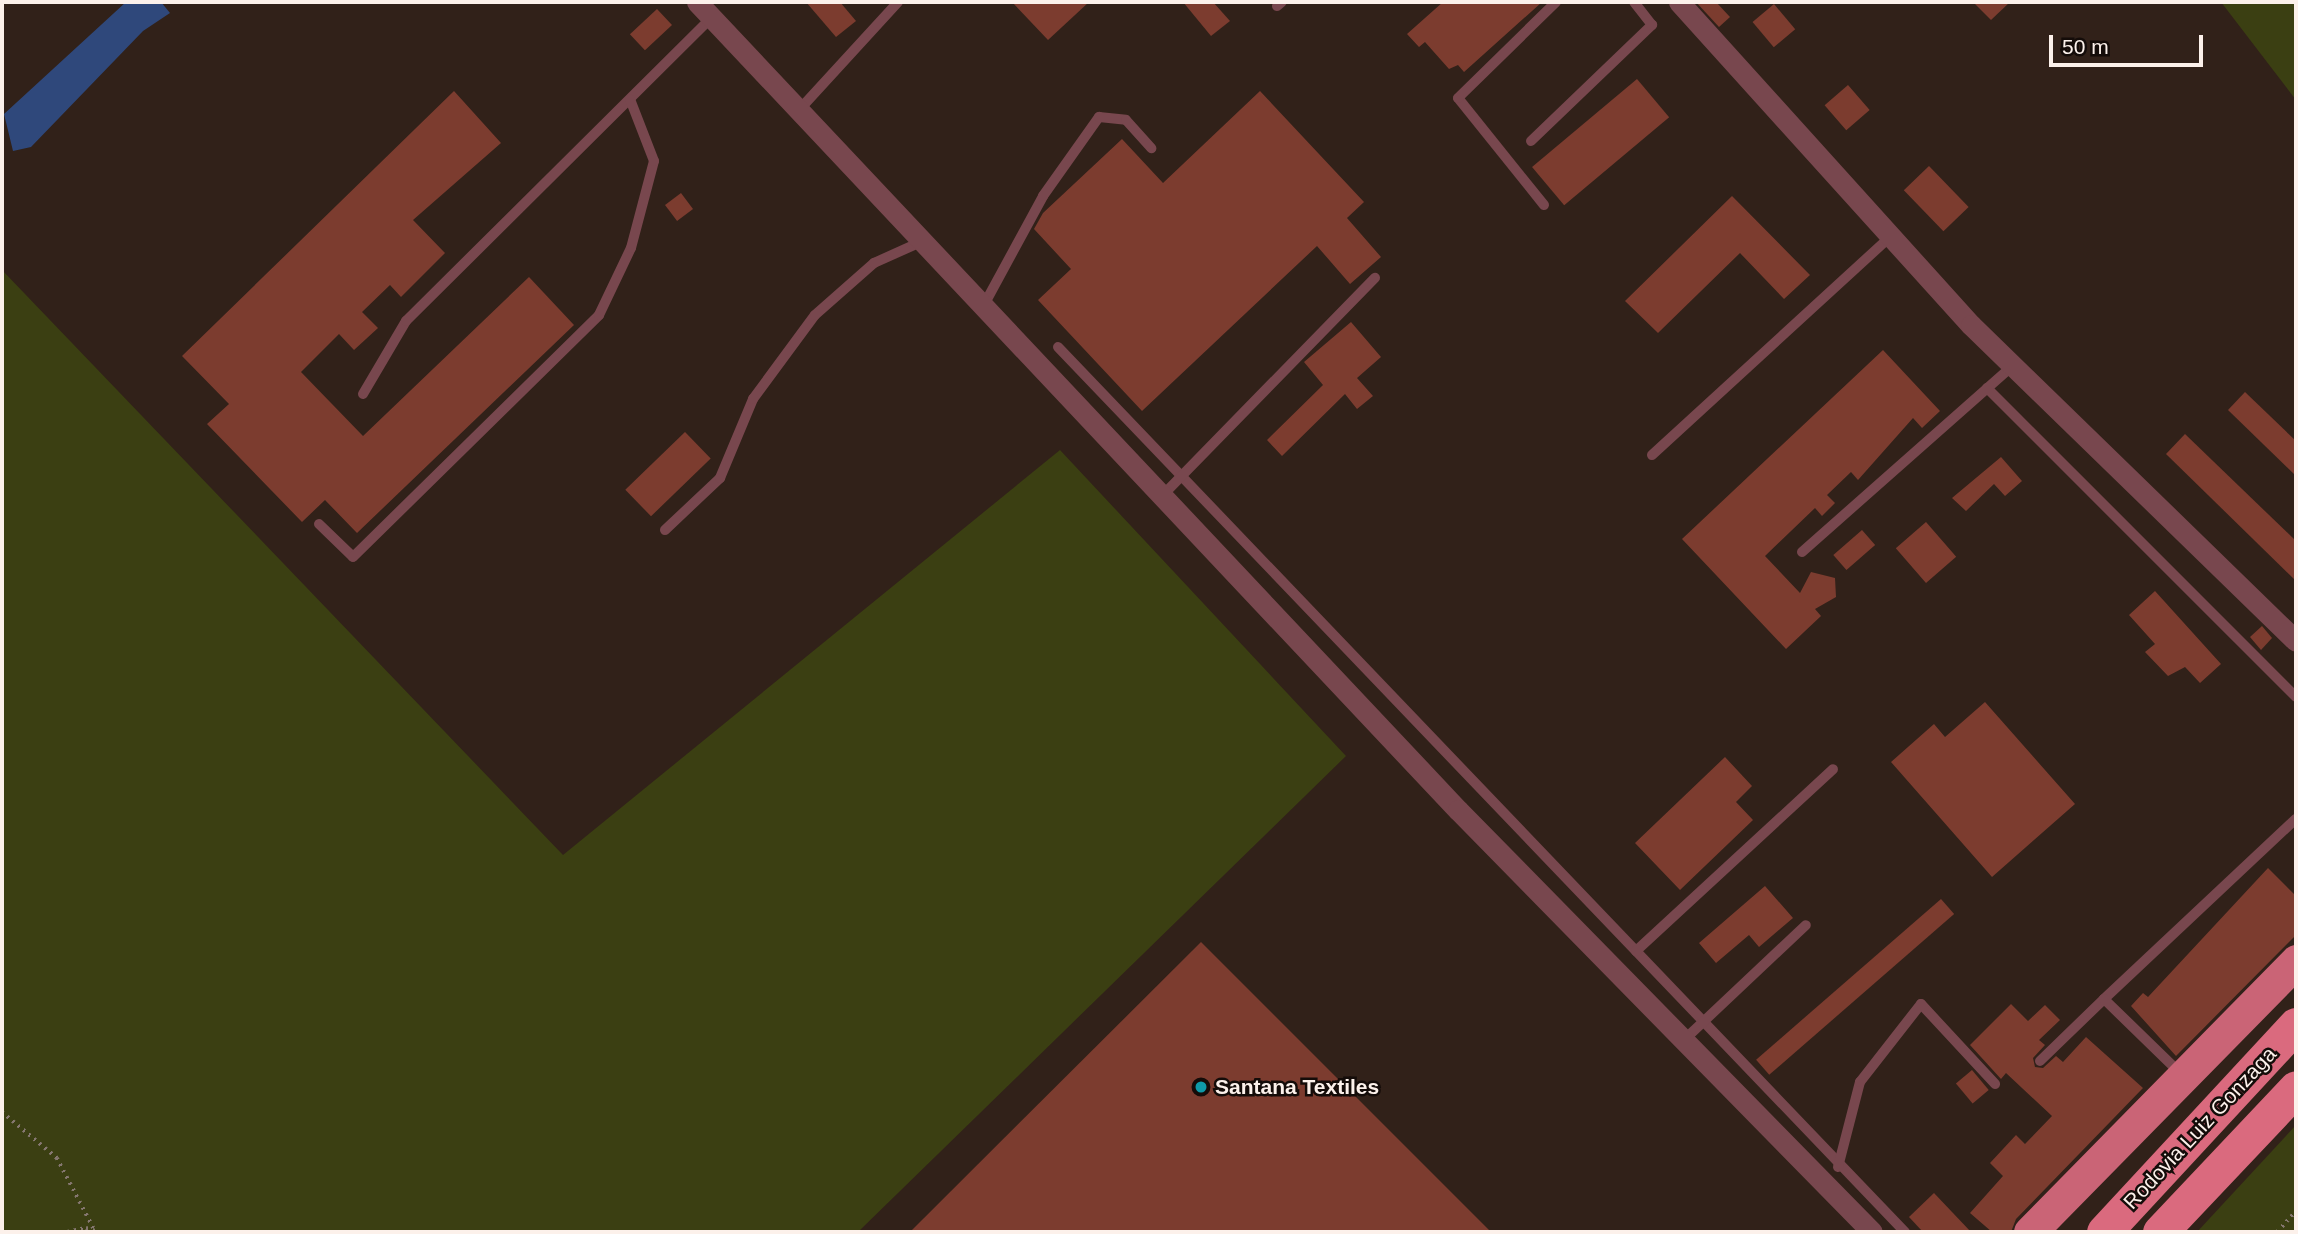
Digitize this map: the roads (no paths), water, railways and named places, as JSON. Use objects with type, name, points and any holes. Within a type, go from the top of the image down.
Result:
[{"type":"highway","name":"Rodovia Luiz Gonzaga","points":[[2104,1232],[2296,1025]]},
{"type":"highway","name":"Rodovia Luiz Gonzaga","points":[[2160,1232],[2296,1088]]},
{"type":"main road","points":[[2030,1232],[2296,961]]},
{"type":"street","points":[[697,2],[985,303],[1162,496],[1458,810],[1872,1232]]},
{"type":"street","points":[[1679,2],[1891,236],[2013,365],[2296,642]]},
{"type":"lane","points":[[800,109],[898,2]]},
{"type":"lane","points":[[1544,205],[1458,98],[1556,2]]},
{"type":"lane","points":[[1531,141],[1653,26],[1634,2]]},
{"type":"lane","points":[[363,394],[406,321],[712,17]]},
{"type":"lane","points":[[319,524],[353,557],[599,315],[631,248],[654,161],[630,99]]},
{"type":"lane","points":[[985,303],[1043,196],[1099,117],[1126,120],[1151,148]]},
{"type":"lane","points":[[1652,455],[1891,236]]},
{"type":"lane","points":[[666,530],[720,478],[753,398],[815,315],[874,263],[925,240]]},
{"type":"lane","points":[[1162,496],[1375,278]]},
{"type":"lane","points":[[1058,347],[1183,474],[1636,951],[1701,1024],[1838,1167],[1905,1232]]},
{"type":"lane","points":[[1802,552],[2013,365]]},
{"type":"lane","points":[[1987,388],[2296,696]]},
{"type":"lane","points":[[1636,951],[1833,769]]},
{"type":"lane","points":[[2040,1062],[2296,819]]},
{"type":"lane","points":[[1685,1039],[1806,925]]},
{"type":"lane","points":[[2105,999],[2183,1076]]},
{"type":"lane","points":[[1838,1167],[1860,1082],[1921,1004],[1995,1084]]},
{"type":"water","points":[[126,2],[161,2],[170,13],[143,31],[31,147],[13,151],[4,114]]},
{"type":"place","name":"Santana Textiles","points":[[1201,1087]]}]
